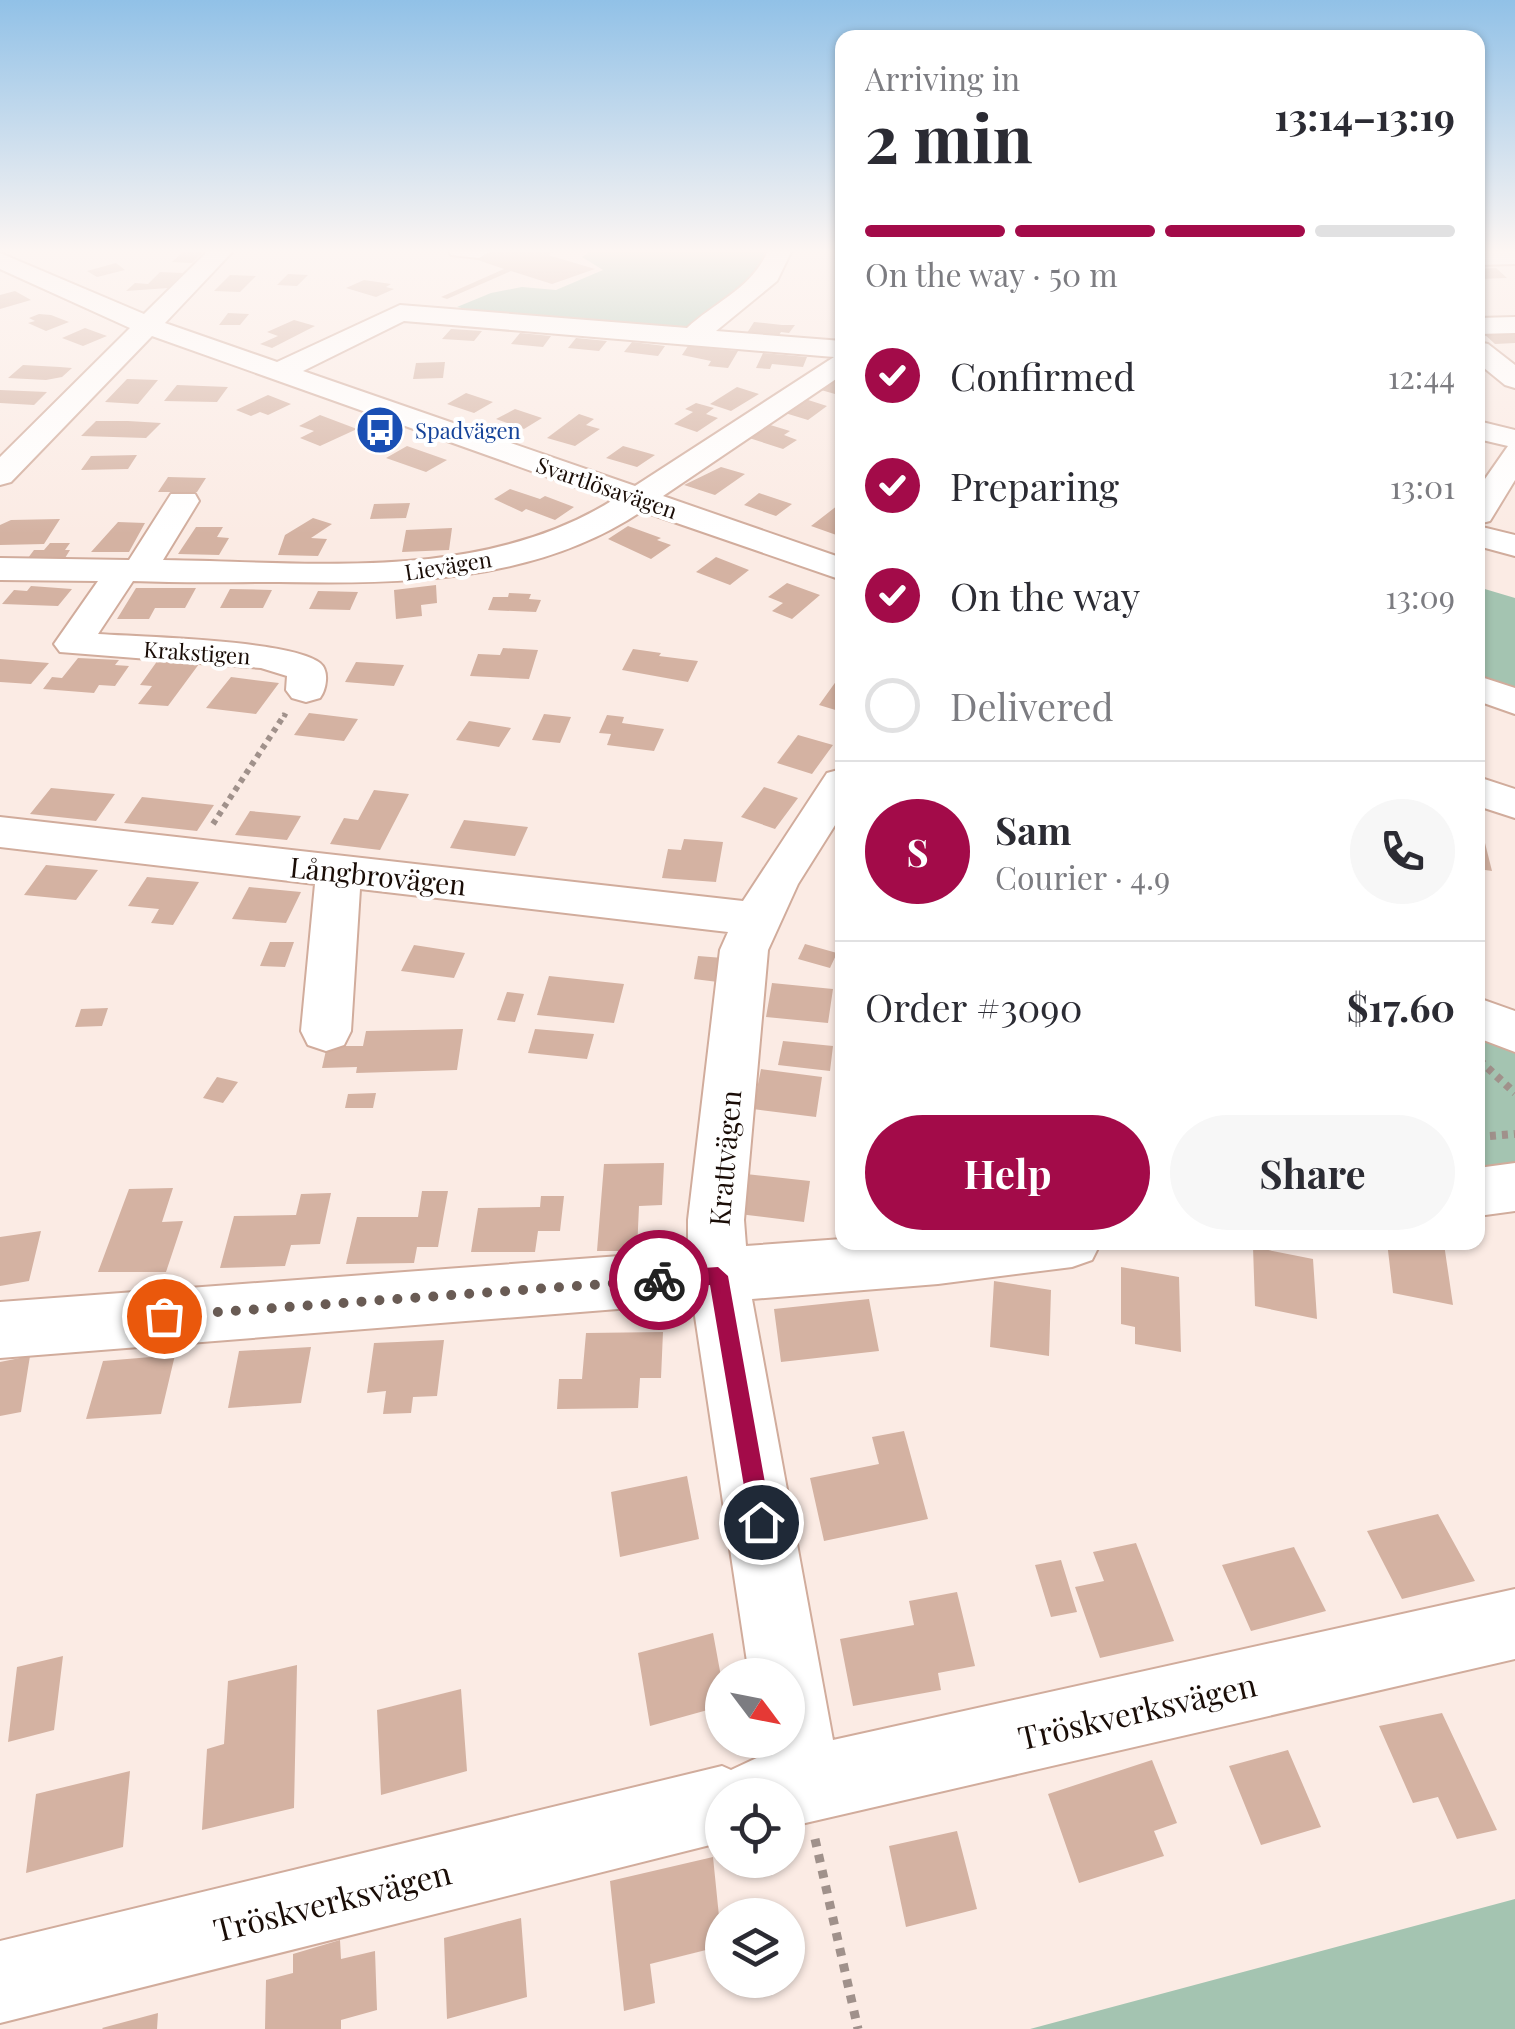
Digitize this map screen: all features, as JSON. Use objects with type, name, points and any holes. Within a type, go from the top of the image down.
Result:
[{"type":"street","points":[[0,475],[129,345]]},
{"type":"street","name":"Svartlösavägen","points":[[201,345],[835,567]]},
{"type":"street","points":[[278,372],[335,345]]},
{"type":"street","points":[[797,345],[835,348]]},
{"type":"street","points":[[1485,356],[1515,380]]},
{"type":"street","name":"Lievägen","points":[[0,570],[325,574],[442,569],[488,561],[559,539],[638,498],[835,368]]},
{"type":"street","points":[[1485,432],[1515,438]]},
{"type":"street","points":[[1485,503],[1515,454]]},
{"type":"street","points":[[130,571],[183,502]]},
{"type":"street","points":[[1485,538],[1515,546]]},
{"type":"street","name":"Krakstigen","points":[[130,571],[73,644],[264,657],[306,670],[306,690]]},
{"type":"street","points":[[1485,691],[1515,702]]},
{"type":"street","name":"Krattvägen","points":[[783,1658],[718,1276],[716,1220],[744,950],[756,919],[792,855],[835,793]]},
{"type":"street","points":[[1485,793],[1515,804]]},
{"type":"street","name":"Långbrovägen","points":[[1,833],[756,919]]},
{"type":"street","points":[[326,1030],[340,872]]},
{"type":"street","points":[[1485,1020],[1515,1032]]},
{"type":"street","points":[[1485,1191],[1515,1187]]},
{"type":"street","points":[[0,1330],[718,1276],[1005,1250]]},
{"type":"street","name":"Tröskverksvägen","points":[[805,1785],[1515,1624]]},
{"type":"street","name":"Tröskverksvägen","points":[[0,1982],[705,1808]]},
{"type":"path","points":[[192,853],[237,791],[286,712],[306,690]]},
{"type":"path","points":[[1485,1065],[1515,1093]]},
{"type":"path","points":[[1485,1136],[1515,1134]]},
{"type":"path","points":[[805,1864],[858,2029]]},
{"type":"green space","points":[[1485,589],[1515,598],[1515,697],[1485,682]]},
{"type":"green space","points":[[1485,1034],[1515,1046],[1515,1165],[1485,1169]]},
{"type":"green space","points":[[1515,1899],[1515,2029],[1030,2029]]},
{"type":"building","points":[[571,345],[604,345],[599,351],[568,348]]},
{"type":"building","points":[[630,345],[665,346],[658,356],[624,352]]},
{"type":"building","points":[[688,346],[738,351],[728,368],[708,366],[711,361],[682,355]]},
{"type":"building","points":[[763,353],[807,357],[803,367],[772,364],[770,369],[756,368]]},
{"type":"building","points":[[445,362],[443,378],[413,379],[416,363]]},
{"type":"building","points":[[23,365],[72,368],[62,377],[46,380],[8,378]]},
{"type":"building","points":[[127,379],[158,380],[138,404],[105,402]]},
{"type":"building","points":[[835,381],[835,394],[821,390]]},
{"type":"building","points":[[177,385],[228,387],[217,402],[164,401]]},
{"type":"building","points":[[737,387],[759,394],[731,411],[710,404]]},
{"type":"building","points":[[0,390],[47,392],[34,405],[0,403]]},
{"type":"building","points":[[466,393],[493,402],[474,413],[447,404]]},
{"type":"building","points":[[268,395],[291,404],[268,415],[260,412],[251,416],[236,410]]},
{"type":"building","points":[[805,399],[827,406],[808,420],[785,413]]},
{"type":"building","points":[[696,403],[714,408],[706,414],[718,418],[697,432],[674,424],[693,412],[685,409]]},
{"type":"building","points":[[515,409],[542,418],[524,429],[496,419]]},
{"type":"building","points":[[579,414],[594,419],[586,425],[600,429],[575,446],[547,438]]},
{"type":"building","points":[[320,415],[357,429],[320,446],[300,438],[314,431],[299,426]]},
{"type":"building","points":[[96,421],[161,423],[146,438],[81,436]]},
{"type":"building","points":[[767,424],[790,431],[784,435],[797,440],[783,449],[746,437]]},
{"type":"building","points":[[407,446],[447,460],[426,472],[386,458]]},
{"type":"building","points":[[623,446],[655,455],[637,467],[606,458]]},
{"type":"building","points":[[137,455],[128,469],[81,470],[91,456]]},
{"type":"building","points":[[721,467],[745,474],[715,495],[684,485]]},
{"type":"building","points":[[168,477],[206,478],[197,492],[158,492]]},
{"type":"building","points":[[510,489],[574,507],[555,520],[526,509],[522,512],[494,499]]},
{"type":"building","points":[[759,493],[792,504],[776,516],[744,505]]},
{"type":"building","points":[[410,503],[406,518],[370,519],[374,504]]},
{"type":"building","points":[[835,507],[835,535],[811,526]]},
{"type":"building","points":[[313,518],[332,524],[311,538],[327,539],[318,556],[278,555],[285,535]]},
{"type":"building","points":[[60,519],[44,544],[0,545],[0,525],[11,520]]},
{"type":"building","points":[[118,522],[145,523],[129,552],[91,552]]},
{"type":"building","points":[[628,526],[671,545],[651,559],[608,539]]},
{"type":"building","points":[[196,527],[223,527],[217,537],[229,538],[219,555],[178,554]]},
{"type":"building","points":[[452,528],[449,550],[402,552],[406,530]]},
{"type":"building","points":[[50,543],[70,543],[65,558],[28,558],[34,550],[44,550]]},
{"type":"building","points":[[716,557],[749,570],[730,585],[696,572]]},
{"type":"building","points":[[787,583],[820,595],[792,619],[772,611],[783,603],[768,597]]},
{"type":"building","points":[[436,585],[437,603],[421,605],[422,616],[396,619],[394,590]]},
{"type":"building","points":[[31,586],[72,589],[58,606],[2,604],[14,590],[27,591]]},
{"type":"building","points":[[136,588],[196,588],[185,608],[155,608],[149,619],[117,619]]},
{"type":"building","points":[[230,589],[272,590],[263,608],[220,608]]},
{"type":"building","points":[[318,591],[358,592],[350,610],[309,609]]},
{"type":"building","points":[[509,593],[531,594],[529,599],[541,600],[536,612],[488,610],[493,597],[508,597]]},
{"type":"building","points":[[503,648],[538,650],[529,679],[470,676],[478,654],[500,655]]},
{"type":"building","points":[[633,649],[698,661],[688,682],[622,670]]},
{"type":"building","points":[[78,658],[119,660],[115,665],[129,666],[115,686],[99,685],[94,693],[43,689],[52,677],[62,678]]},
{"type":"building","points":[[0,659],[49,663],[31,684],[0,682]]},
{"type":"building","points":[[158,660],[199,664],[168,706],[138,704],[152,686],[140,685]]},
{"type":"building","points":[[356,662],[404,665],[394,686],[345,682]]},
{"type":"building","points":[[231,677],[279,683],[256,714],[206,708]]},
{"type":"building","points":[[835,683],[835,710],[819,705]]},
{"type":"building","points":[[309,713],[358,719],[344,741],[294,735]]},
{"type":"building","points":[[544,714],[571,717],[560,743],[532,740]]},
{"type":"building","points":[[607,715],[624,717],[622,723],[664,729],[654,751],[607,745],[611,734],[599,733]]},
{"type":"building","points":[[469,721],[511,728],[499,747],[456,740]]},
{"type":"building","points":[[798,735],[833,745],[812,774],[777,763]]},
{"type":"building","points":[[764,787],[798,798],[775,829],[741,817]]},
{"type":"building","points":[[51,788],[115,794],[96,821],[30,814]]},
{"type":"building","points":[[374,790],[409,794],[380,850],[330,844],[344,818],[358,820]]},
{"type":"building","points":[[142,797],[214,805],[197,831],[124,823]]},
{"type":"building","points":[[250,811],[301,816],[287,840],[235,835]]},
{"type":"building","points":[[464,820],[528,827],[515,856],[450,848]]},
{"type":"building","points":[[684,839],[723,842],[716,882],[662,878],[668,849],[681,850]]},
{"type":"building","points":[[1485,843],[1492,871],[1485,870]]},
{"type":"building","points":[[46,865],[98,870],[76,900],[24,895]]},
{"type":"building","points":[[147,877],[199,882],[173,925],[151,923],[159,909],[128,906]]},
{"type":"building","points":[[249,887],[301,892],[286,923],[232,919]]},
{"type":"building","points":[[270,942],[294,942],[285,967],[260,966]]},
{"type":"building","points":[[805,944],[835,952],[830,968],[798,959]]},
{"type":"building","points":[[414,945],[465,953],[454,978],[401,971]]},
{"type":"building","points":[[698,956],[723,958],[718,982],[694,979]]},
{"type":"building","points":[[549,976],[624,984],[614,1023],[537,1015]]},
{"type":"building","points":[[772,983],[833,989],[828,1023],[766,1017]]},
{"type":"building","points":[[507,992],[524,994],[515,1022],[497,1020]]},
{"type":"building","points":[[108,1008],[102,1026],[75,1027],[81,1009]]},
{"type":"building","points":[[463,1029],[457,1070],[356,1073],[357,1067],[322,1068],[327,1046],[363,1046],[366,1031]]},
{"type":"building","points":[[535,1029],[594,1034],[587,1059],[528,1053]]},
{"type":"building","points":[[783,1041],[833,1046],[830,1071],[778,1065]]},
{"type":"building","points":[[761,1069],[822,1077],[816,1117],[753,1109]]},
{"type":"building","points":[[217,1077],[238,1082],[223,1103],[203,1098]]},
{"type":"building","points":[[376,1093],[373,1108],[345,1108],[348,1094]]},
{"type":"building","points":[[664,1163],[662,1205],[639,1206],[637,1251],[597,1251],[604,1164]]},
{"type":"building","points":[[746,1174],[810,1181],[804,1222],[739,1214]]},
{"type":"building","points":[[173,1188],[162,1222],[183,1221],[166,1272],[98,1272],[129,1189]]},
{"type":"building","points":[[422,1191],[448,1191],[438,1247],[417,1247],[414,1263],[346,1264],[357,1217],[418,1217]]},
{"type":"building","points":[[331,1193],[320,1244],[291,1245],[285,1266],[220,1268],[234,1216],[296,1215],[301,1194]]},
{"type":"building","points":[[541,1196],[564,1196],[560,1231],[538,1231],[535,1252],[471,1252],[478,1208],[540,1207]]},
{"type":"building","points":[[41,1231],[29,1281],[0,1286],[0,1237]]},
{"type":"building","points":[[1253,1250],[1313,1259],[1317,1319],[1255,1306]]},
{"type":"building","points":[[1388,1250],[1445,1250],[1453,1305],[1393,1293]]},
{"type":"building","points":[[1121,1267],[1179,1277],[1181,1352],[1135,1344],[1135,1327],[1121,1324]]},
{"type":"building","points":[[994,1281],[1051,1290],[1049,1356],[990,1347]]},
{"type":"building","points":[[869,1299],[879,1351],[781,1362],[774,1309]]},
{"type":"building","points":[[663,1332],[661,1378],[640,1378],[638,1408],[557,1409],[559,1379],[582,1379],[586,1333]]},
{"type":"building","points":[[444,1340],[437,1396],[413,1397],[411,1413],[383,1414],[386,1391],[367,1393],[374,1343]]},
{"type":"building","points":[[311,1347],[301,1403],[228,1408],[239,1351]]},
{"type":"building","points":[[175,1355],[161,1414],[86,1419],[103,1361]]},
{"type":"building","points":[[30,1356],[21,1412],[0,1416],[0,1362]]},
{"type":"building","points":[[904,1431],[928,1519],[824,1541],[810,1478],[879,1464],[872,1437]]},
{"type":"building","points":[[687,1476],[699,1539],[620,1557],[611,1492]]},
{"type":"building","points":[[1438,1514],[1475,1581],[1402,1599],[1367,1531]]},
{"type":"building","points":[[1136,1543],[1174,1641],[1100,1658],[1075,1587],[1104,1581],[1093,1552]]},
{"type":"building","points":[[1294,1547],[1326,1611],[1251,1631],[1222,1565]]},
{"type":"building","points":[[1061,1560],[1077,1612],[1051,1617],[1035,1565]]},
{"type":"building","points":[[957,1592],[975,1666],[938,1673],[941,1690],[853,1706],[840,1639],[914,1625],[909,1601]]},
{"type":"building","points":[[713,1633],[718,1658],[705,1658],[705,1711],[650,1726],[638,1653]]},
{"type":"building","points":[[63,1656],[54,1730],[8,1742],[17,1667]]},
{"type":"building","points":[[297,1665],[294,1808],[202,1830],[207,1749],[224,1744],[228,1681]]},
{"type":"building","points":[[461,1689],[467,1771],[381,1795],[377,1710]]},
{"type":"building","points":[[1442,1713],[1497,1830],[1457,1839],[1438,1797],[1413,1803],[1379,1726]]},
{"type":"building","points":[[1288,1750],[1321,1827],[1261,1845],[1229,1766]]},
{"type":"building","points":[[1152,1760],[1177,1823],[1154,1831],[1164,1856],[1079,1883],[1048,1794]]},
{"type":"building","points":[[130,1771],[123,1847],[26,1873],[36,1794]]},
{"type":"building","points":[[957,1831],[977,1909],[906,1927],[889,1846]]},
{"type":"building","points":[[705,1859],[705,1878],[715,1878],[717,1898],[705,1898],[705,1950],[650,1964],[655,2003],[624,2011],[610,1881]]},
{"type":"building","points":[[521,1918],[527,1997],[447,2019],[444,1938]]},
{"type":"building","points":[[340,1940],[341,1959],[375,1951],[377,2010],[341,2020],[341,2029],[265,2029],[266,1980],[293,1973],[293,1954]]},
{"type":"building","points":[[158,2013],[157,2029],[102,2028]]},
{"type":"way so far","points":[[164,1316],[659,1280]]},
{"type":"place","name":"Spadvägen","points":[[380,430]]},
{"type":"route","points":[[659,1280],[718,1276],[761,1522]]}]
